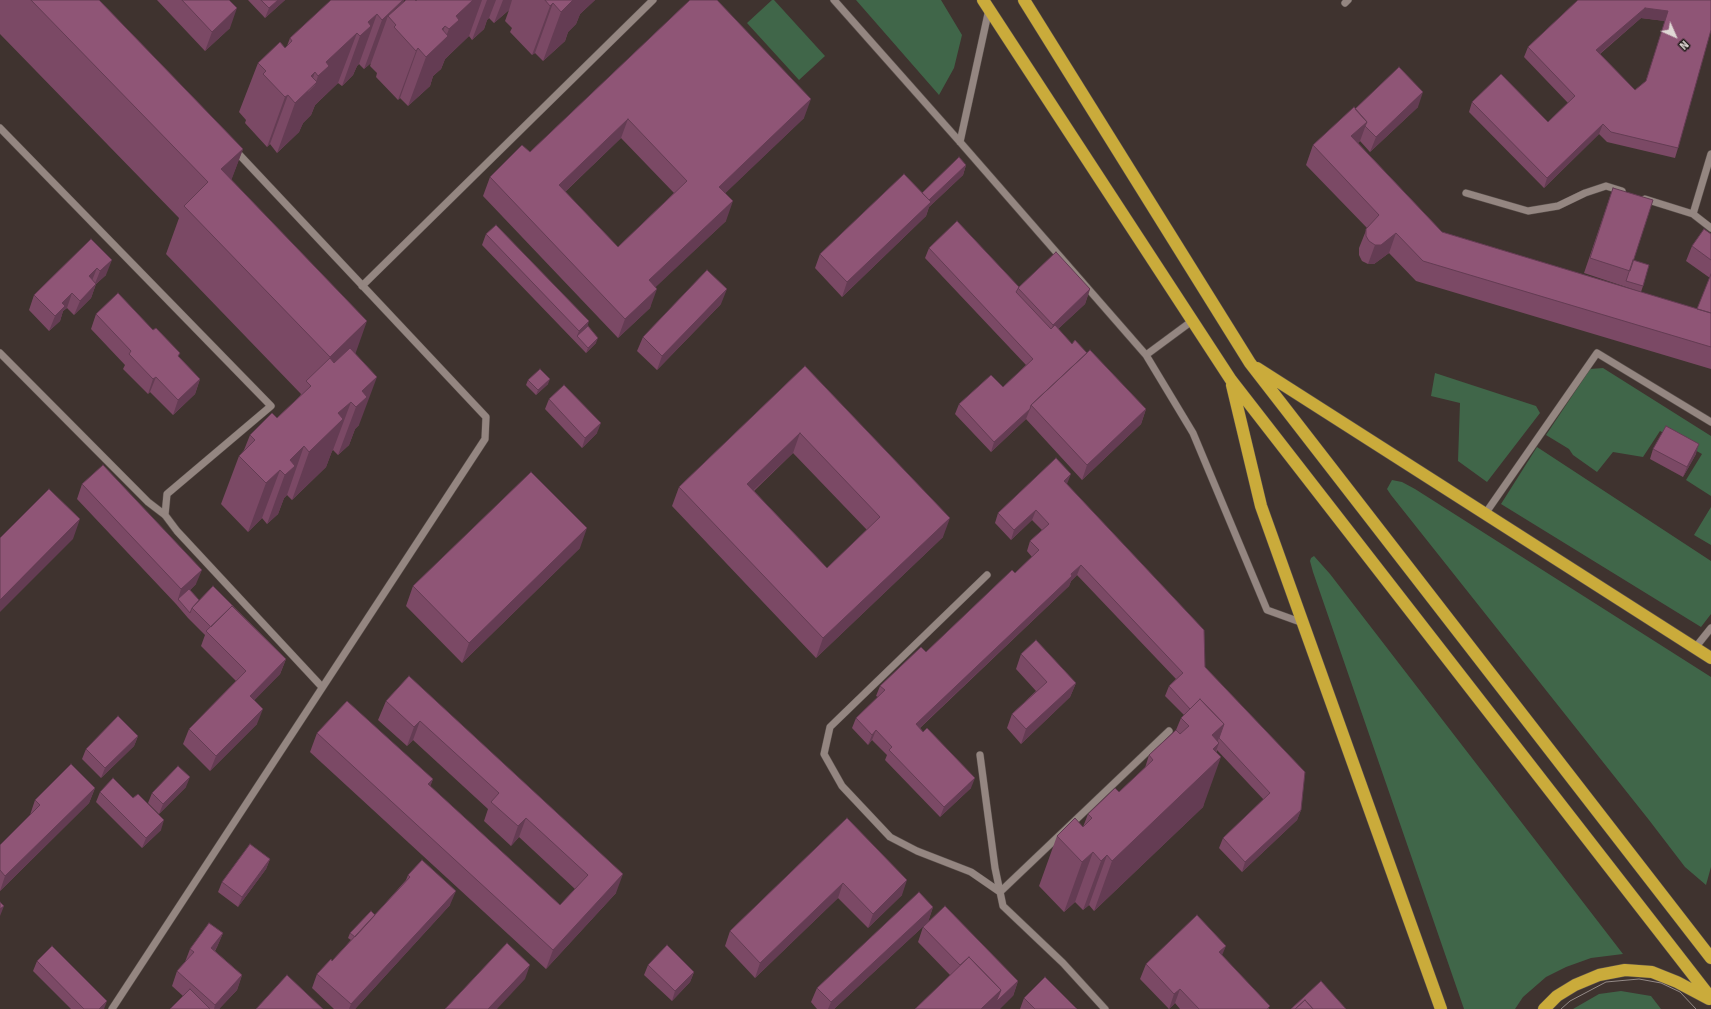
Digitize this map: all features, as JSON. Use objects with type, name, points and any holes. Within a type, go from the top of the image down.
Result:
[{"type":"highway","points":[[1024,0],[1250,363],[1711,958]]},
{"type":"highway","points":[[986,5],[1231,380],[1711,999]]},
{"type":"highway","points":[[1250,363],[1711,658]]},
{"type":"highway","points":[[1231,380],[1261,506],[1441,1009]]},
{"type":"highway","points":[[1544,1009],[1557,996],[1575,985],[1599,975],[1625,970],[1652,972],[1677,982],[1711,999]]},
{"type":"street","points":[[362,286],[653,0]]},
{"type":"street","points":[[834,0],[1146,355],[1193,433],[1267,610],[1303,624]]},
{"type":"street","points":[[960,142],[986,5]]},
{"type":"street","points":[[0,128],[271,406],[167,494],[165,515]]},
{"type":"street","points":[[112,1009],[485,439],[486,417],[228,143]]},
{"type":"street","points":[[1693,214],[1711,154]]},
{"type":"street","points":[[1466,193],[1528,211],[1558,206],[1585,193],[1606,186],[1693,214],[1711,228]]},
{"type":"street","points":[[1146,355],[1192,321]]},
{"type":"street","points":[[0,353],[148,502],[165,515],[177,531],[322,687]]},
{"type":"street","points":[[1485,514],[1597,353],[1711,422]]},
{"type":"street","points":[[987,575],[830,727],[824,754],[842,786],[890,837],[918,851],[971,872],[1000,892]]},
{"type":"street","points":[[1695,648],[1711,628]]},
{"type":"street","points":[[1000,892],[1169,731]]},
{"type":"street","points":[[980,755],[995,868],[1003,906],[1063,963],[1105,1009]]},
{"type":"green space","points":[[772,0],[774,0],[825,56],[799,80],[747,23]]},
{"type":"green space","points":[[856,0],[941,0],[962,35],[954,68],[939,95]]},
{"type":"green space","points":[[1603,368],[1711,436],[1711,496],[1686,480],[1702,454],[1660,431],[1643,457],[1613,452],[1597,472],[1573,455],[1569,449],[1546,435],[1590,369]]},
{"type":"green space","points":[[1435,373],[1536,406],[1540,413],[1487,482],[1458,461],[1460,403],[1431,396]]},
{"type":"green space","points":[[1537,447],[1711,561],[1711,614],[1701,627],[1501,504]]},
{"type":"green space","points":[[1392,480],[1402,482],[1415,489],[1711,677],[1711,867],[1706,885],[1685,867],[1391,495],[1387,489]]},
{"type":"green space","points":[[1711,507],[1711,545],[1694,535]]},
{"type":"green space","points":[[1314,556],[1330,574],[1623,954],[1591,958],[1566,967],[1546,977],[1523,997],[1515,1009],[1464,1009],[1313,572],[1310,561]]},
{"type":"green space","points":[[1621,991],[1651,996],[1661,1009],[1573,1009],[1599,994]]},
{"type":"building","points":[[31,0],[99,0],[243,149],[221,169],[367,321],[330,357],[184,206],[208,182]]},
{"type":"building","points":[[182,0],[229,0],[237,8],[212,32]]},
{"type":"building","points":[[261,0],[278,0],[269,8]]},
{"type":"building","points":[[331,0],[403,0],[382,20],[377,14],[368,22],[371,26],[360,36],[357,33],[326,62],[329,66],[318,76],[315,72],[311,76],[317,82],[295,103],[288,95],[285,97],[263,74],[266,71],[258,63],[280,42],[285,48],[292,41],[290,38]]},
{"type":"building","points":[[406,0],[473,0],[456,16],[459,20],[449,29],[445,26],[442,29],[448,36],[426,57],[418,48],[416,51],[394,27],[396,25],[388,16]]},
{"type":"building","points":[[545,0],[573,0],[561,12],[553,3],[550,6]]},
{"type":"building","points":[[690,0],[717,0],[811,99],[719,187],[733,201],[649,280],[657,289],[625,319],[490,177],[522,145],[530,152]],"holes":[[[628,119],[687,181],[618,247],[559,185]]]},
{"type":"building","points":[[1578,0],[1711,0],[1711,30],[1678,148],[1611,132],[1603,124],[1547,178],[1472,102],[1501,74],[1548,122],[1575,96],[1528,47]],"holes":[[[1645,8],[1668,11],[1646,81],[1635,90],[1596,50]]]},
{"type":"building","points":[[1399,67],[1423,92],[1376,137],[1365,126],[1367,122],[1355,109]]},
{"type":"building","points":[[1354,107],[1367,122],[1351,136],[1442,232],[1711,313],[1711,347],[1423,261],[1396,233],[1381,245],[1375,245],[1369,241],[1366,236],[1366,229],[1379,215],[1313,145]]},
{"type":"building","points":[[959,157],[966,165],[929,200],[922,193]]},
{"type":"building","points":[[904,174],[931,202],[847,282],[820,254]]},
{"type":"building","points":[[1613,188],[1653,200],[1630,271],[1590,258]]},
{"type":"building","points":[[957,221],[1019,287],[1016,292],[1051,329],[1055,325],[1072,344],[1075,340],[1087,353],[994,442],[959,404],[991,375],[1003,387],[1033,359],[929,248]]},
{"type":"building","points":[[496,225],[589,321],[579,331],[486,234]]},
{"type":"building","points":[[1704,229],[1711,234],[1711,260],[1692,246]]},
{"type":"building","points":[[91,239],[112,260],[100,271],[97,268],[89,276],[96,284],[80,301],[72,293],[62,303],[65,306],[55,316],[34,295]]},
{"type":"building","points":[[1056,252],[1090,289],[1053,325],[1018,288]]},
{"type":"building","points":[[1633,260],[1649,265],[1643,286],[1626,281]]},
{"type":"building","points":[[707,270],[727,289],[662,356],[643,337]]},
{"type":"building","points":[[1711,274],[1711,313],[1697,309]]},
{"type":"building","points":[[118,293],[153,330],[156,328],[180,353],[178,356],[200,379],[178,400],[156,377],[153,379],[129,354],[131,351],[96,314]]},
{"type":"building","points":[[588,326],[598,338],[588,348],[577,336]]},
{"type":"building","points":[[350,348],[377,377],[362,391],[367,397],[356,407],[351,402],[338,413],[343,419],[309,452],[304,446],[290,460],[295,466],[285,475],[280,470],[266,483],[239,456],[255,440],[250,435],[272,413],[277,418],[311,386],[306,381],[330,358],[334,363]]},
{"type":"building","points":[[1090,350],[1146,409],[1087,465],[1031,405]]},
{"type":"building","points":[[805,366],[950,518],[823,638],[679,487]],"holes":[[[800,433],[880,517],[827,568],[747,484]]]},
{"type":"building","points":[[540,369],[550,379],[538,390],[528,380]]},
{"type":"building","points":[[564,385],[601,423],[585,438],[549,399]]},
{"type":"building","points":[[1666,426],[1699,444],[1687,467],[1653,449]]},
{"type":"building","points":[[1056,458],[1071,474],[1064,481],[1204,630],[1205,667],[1305,772],[1301,810],[1245,862],[1223,838],[1270,793],[1219,738],[1224,724],[1200,699],[1190,709],[1169,686],[1183,673],[1081,565],[1071,574],[1072,576],[916,724],[923,732],[927,728],[975,778],[944,807],[889,750],[892,747],[876,730],[872,735],[856,718],[885,690],[880,686],[921,647],[926,652],[1012,570],[1015,573],[1039,550],[1030,541],[1049,524],[1036,510],[1014,530],[998,513]]},
{"type":"building","points":[[103,465],[202,570],[181,589],[82,484]]},
{"type":"building","points":[[531,472],[587,528],[469,643],[413,586]]},
{"type":"building","points":[[49,489],[80,519],[0,600],[0,538]]},
{"type":"building","points":[[213,586],[234,607],[232,606],[211,627],[192,608]]},
{"type":"building","points":[[189,589],[199,600],[192,608],[190,613],[178,599]]},
{"type":"building","points":[[232,606],[286,659],[250,696],[263,709],[216,756],[189,729],[246,671],[206,631]]},
{"type":"building","points":[[1036,640],[1076,683],[1026,729],[1012,714],[1047,682],[1021,654]]},
{"type":"building","points":[[409,676],[623,874],[553,950],[317,733],[347,701],[433,779],[428,784],[560,905],[588,875],[526,818],[518,826],[491,802],[499,793],[420,721],[414,727],[386,701]]},
{"type":"building","points":[[1200,699],[1224,724],[1212,735],[1219,743],[1213,749],[1221,757],[1112,861],[1107,855],[1101,861],[1093,852],[1082,862],[1057,836],[1075,818],[1083,827],[1092,818],[1088,814],[1115,788],[1119,792],[1153,760],[1149,755],[1176,730],[1180,734],[1189,726],[1181,718]]},
{"type":"building","points":[[118,716],[138,736],[105,768],[86,749]]},
{"type":"building","points":[[71,764],[95,788],[5,876],[0,870],[0,845],[40,805],[35,800]]},
{"type":"building","points":[[178,766],[190,777],[163,804],[152,793]]},
{"type":"building","points":[[113,778],[133,798],[138,794],[164,820],[146,838],[100,792]]},
{"type":"building","points":[[847,818],[907,880],[873,914],[843,883],[760,963],[730,931]]},
{"type":"building","points":[[250,844],[270,859],[242,897],[222,882]]},
{"type":"building","points":[[422,860],[456,891],[351,1004],[317,974],[331,959],[332,961],[410,877],[408,875]]},
{"type":"building","points":[[919,892],[933,907],[831,1002],[817,988]]},
{"type":"building","points":[[0,902],[4,906],[0,909]]},
{"type":"building","points":[[945,906],[1018,981],[996,1002],[1001,990],[969,957],[960,965],[923,927]]},
{"type":"building","points":[[371,911],[375,915],[355,937],[350,933]]},
{"type":"building","points":[[1197,915],[1226,946],[1219,952],[1270,1006],[1267,1009],[1199,1009],[1180,989],[1174,994],[1146,964]]},
{"type":"building","points":[[209,923],[223,933],[211,948],[242,975],[215,1005],[177,971],[194,952],[190,949]]},
{"type":"building","points":[[507,943],[530,965],[488,1009],[445,1009]]},
{"type":"building","points":[[667,945],[694,972],[675,991],[648,965]]},
{"type":"building","points":[[52,946],[107,1001],[99,1009],[84,1009],[37,961]]},
{"type":"building","points":[[969,957],[1001,990],[981,1009],[915,1009]]},
{"type":"building","points":[[287,975],[323,1009],[256,1009]]},
{"type":"building","points":[[1045,977],[1077,1009],[1035,1009],[1024,998]]},
{"type":"building","points":[[1321,981],[1346,1009],[1313,1009],[1305,1000],[1295,1009],[1291,1009]]},
{"type":"building","points":[[190,989],[210,1009],[170,1009]]},
{"type":"building","points":[[1305,1000],[1313,1009],[1295,1009]]},
{"type":"tram line","points":[[1561,1009],[1570,1001],[1606,982],[1639,979],[1661,983],[1680,992],[1696,1009]]}]
